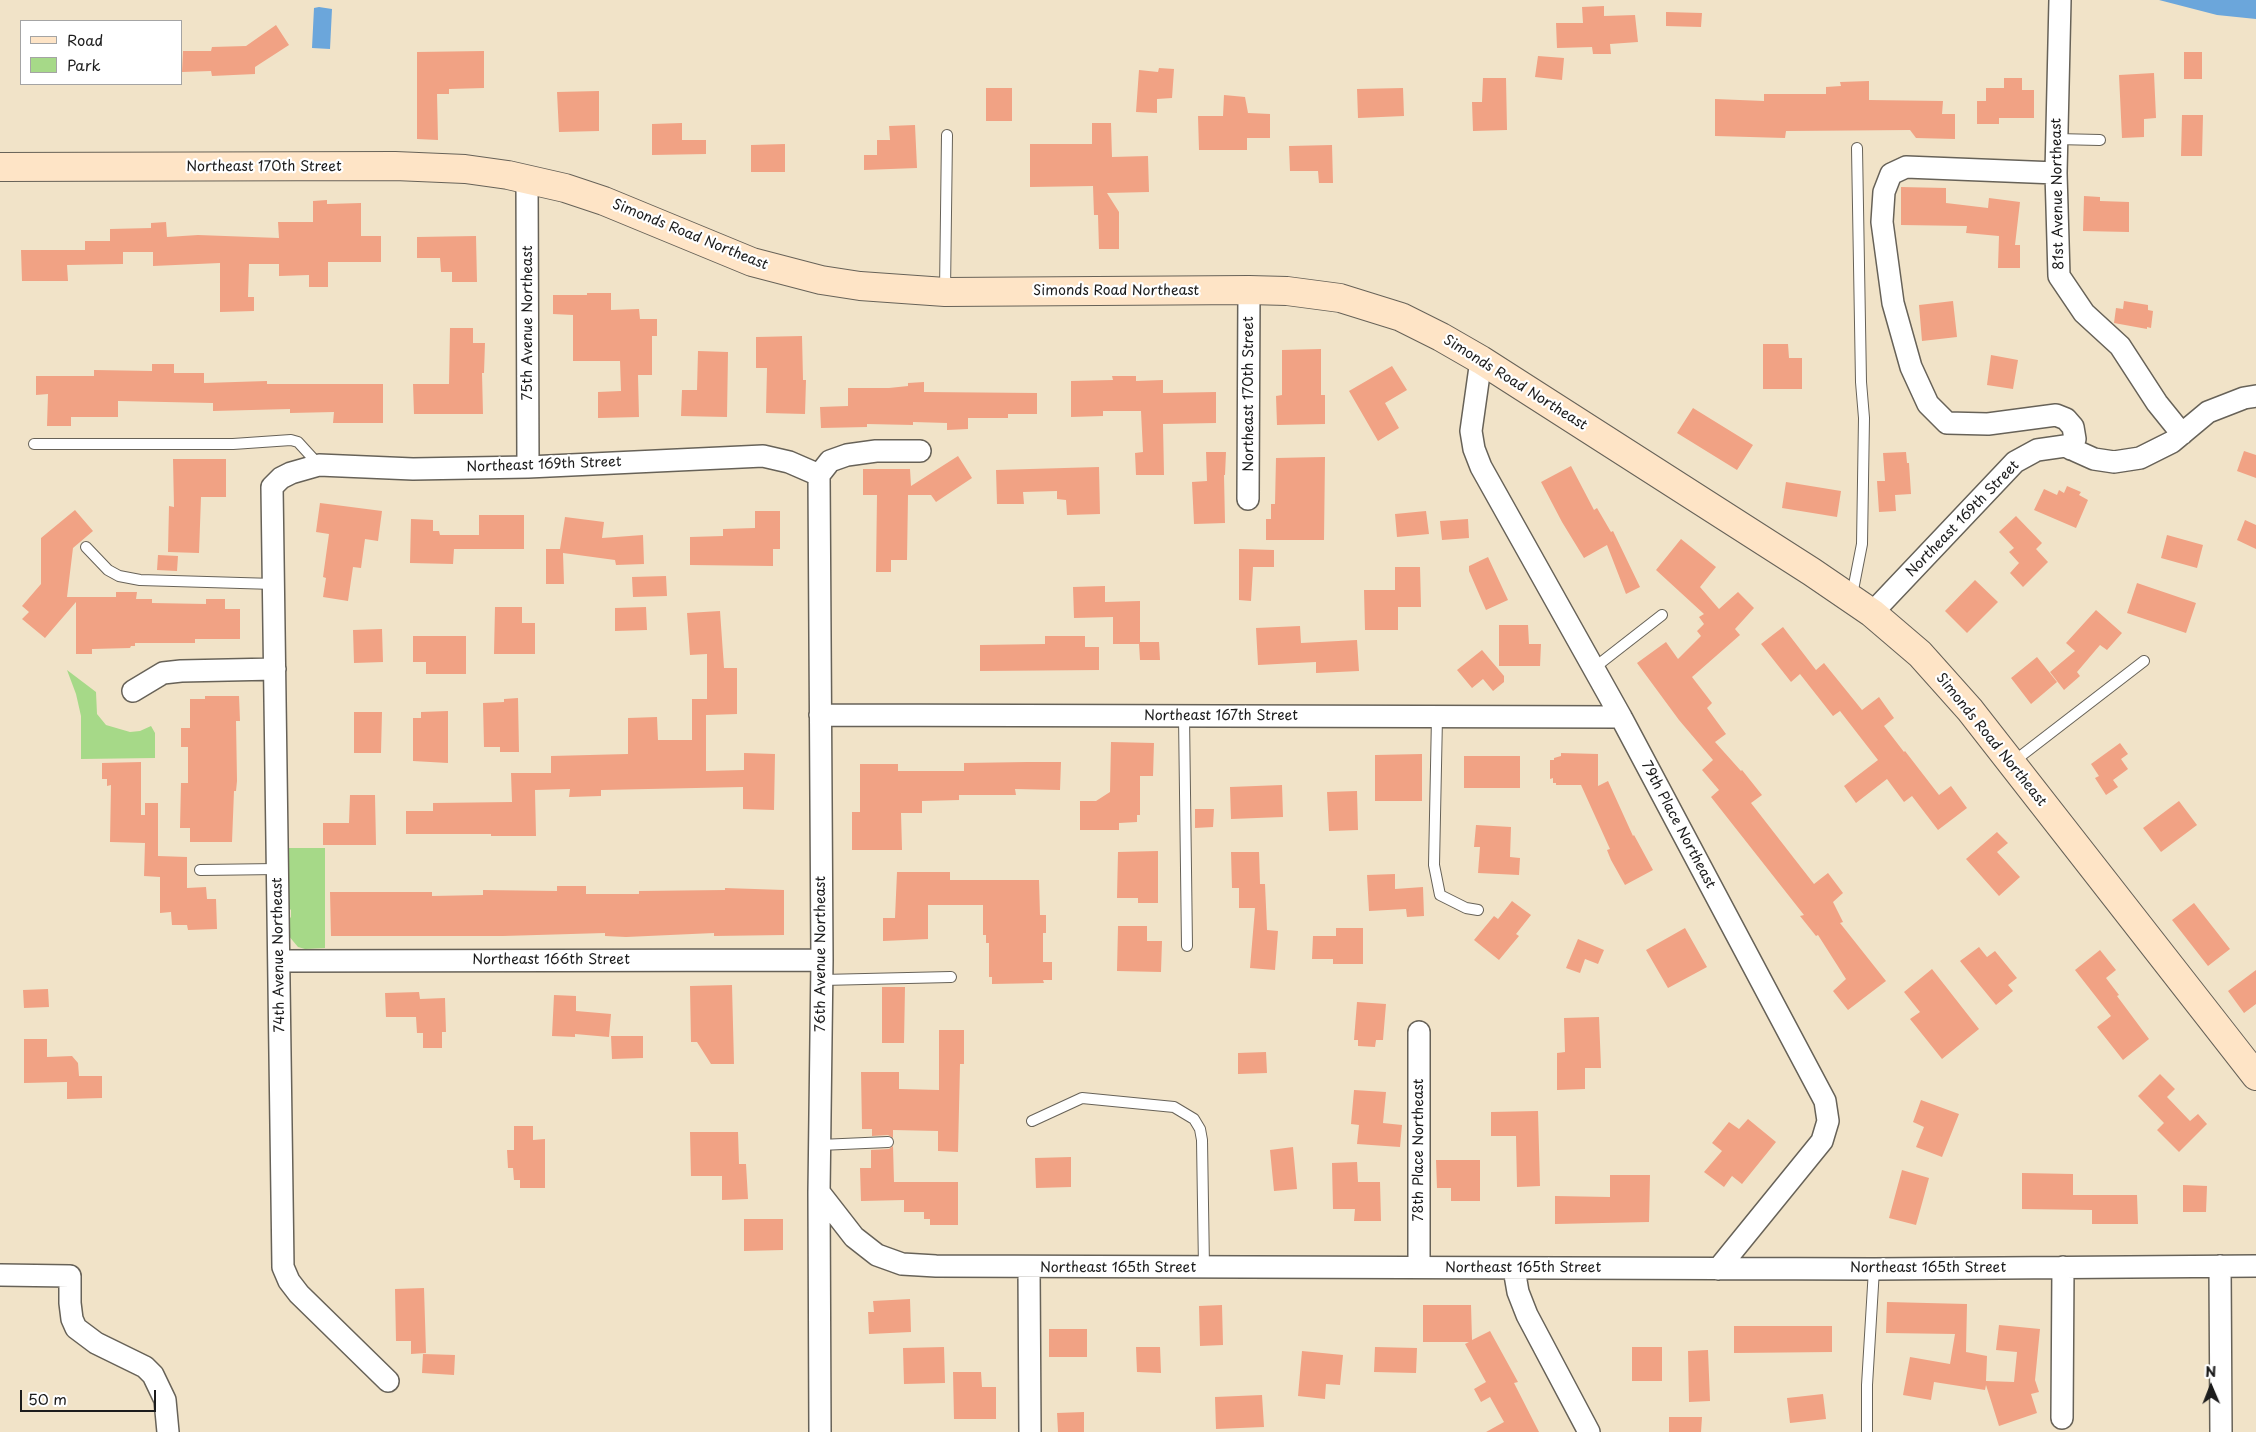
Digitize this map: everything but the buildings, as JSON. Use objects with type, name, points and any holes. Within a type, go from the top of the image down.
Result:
[{"type":"main road","name":"Northeast 170th Street","points":[[0,167],[404,166],[465,169],[528,179]]},
{"type":"main road","name":"Simonds Road Northeast","points":[[528,179],[566,188],[604,201],[728,253],[777,269],[821,280],[860,286],[945,292],[1249,290],[1305,293],[1340,298],[1370,306],[1401,317],[1441,336],[1812,572],[1861,606],[1920,654],[1970,710],[2254,1069]]},
{"type":"street","name":"81st Avenue Northeast","points":[[2060,0],[2056,139],[2059,276],[2084,313],[2120,346],[2158,403],[2182,434]]},
{"type":"street","points":[[2056,173],[1906,167],[1891,174],[1884,192],[1882,222],[1893,303],[1911,368],[1928,404],[1947,423],[1988,424],[2056,415],[2066,419],[2074,427],[2075,439],[2071,449]]},
{"type":"street","name":"75th Avenue Northeast","points":[[528,179],[528,467]]},
{"type":"street","name":"Northeast 170th Street","points":[[1248,499],[1249,290]]},
{"type":"street","name":"79th Place Northeast","points":[[1481,360],[1471,431],[1480,467],[1622,717],[1825,1102],[1828,1121],[1822,1141],[1718,1269]]},
{"type":"street","name":"Northeast 169th Street","points":[[1861,606],[2015,462],[2037,450],[2065,446],[2094,458],[2114,462],[2140,458],[2172,442],[2208,412],[2244,398],[2256,396]]},
{"type":"street","points":[[819,475],[830,461],[847,455],[876,451],[920,450]]},
{"type":"street","name":"Northeast 169th Street","points":[[272,487],[281,478],[291,473],[319,465],[413,469],[528,467],[763,456],[789,462],[819,475]]},
{"type":"street","name":"76th Avenue Northeast","points":[[819,475],[822,970],[819,1192],[820,1432]]},
{"type":"street","name":"74th Avenue Northeast","points":[[272,487],[284,1267],[289,1280],[299,1294],[388,1381]]},
{"type":"street","points":[[133,691],[163,673],[275,669]]},
{"type":"street","name":"Northeast 167th Street","points":[[820,715],[1622,717]]},
{"type":"street","name":"Northeast 166th Street","points":[[279,961],[822,970]]},
{"type":"street","name":"78th Place Northeast","points":[[1419,1032],[1419,1267]]},
{"type":"street","name":"Northeast 165th Street","points":[[819,1192],[854,1237],[876,1255],[902,1264],[1029,1268],[1874,1269],[2256,1266]]},
{"type":"street","points":[[2220,1266],[2221,1432]]},
{"type":"street","points":[[2062,1418],[2063,1267]]},
{"type":"street","points":[[1029,1268],[1030,1432]]},
{"type":"street","points":[[1514,1268],[1518,1292],[1527,1315],[1589,1432]]},
{"type":"street","points":[[0,1275],[70,1276],[70,1303],[72,1319],[76,1328],[96,1343],[145,1367],[154,1375],[165,1400],[168,1432]]},
{"type":"lane","points":[[945,292],[947,135]]},
{"type":"lane","points":[[2056,139],[2100,140]]},
{"type":"lane","points":[[1857,148],[1861,372],[1864,418],[1861,606]]},
{"type":"lane","points":[[34,444],[233,444],[291,440],[298,442],[319,465]]},
{"type":"lane","points":[[86,547],[108,570],[119,576],[140,580],[274,584]]},
{"type":"lane","points":[[1594,668],[1662,615]]},
{"type":"lane","points":[[2012,763],[2144,661]]},
{"type":"lane","points":[[1184,716],[1187,946]]},
{"type":"lane","points":[[1437,717],[1434,865],[1440,895],[1466,908],[1478,910]]},
{"type":"lane","points":[[200,870],[278,869]]},
{"type":"lane","points":[[822,970],[951,977]]},
{"type":"lane","points":[[1032,1121],[1082,1098],[1174,1107],[1194,1119],[1200,1129],[1202,1140],[1204,1268]]},
{"type":"lane","points":[[820,1144],[888,1142]]},
{"type":"lane","points":[[1867,1432],[1867,1385],[1874,1269]]},
{"type":"green space","points":[[67,670],[96,692],[97,714],[106,725],[130,732],[140,731],[151,726],[155,733],[155,758],[81,759],[81,716],[76,694]]},
{"type":"green space","points":[[289,848],[325,848],[325,948],[305,949],[298,947],[288,935],[288,920],[291,917],[291,910],[288,907]]},
{"type":"water","points":[[2159,0],[2256,0],[2256,19],[2217,15]]},
{"type":"water","points":[[314,8],[332,9],[330,49],[312,48]]}]
